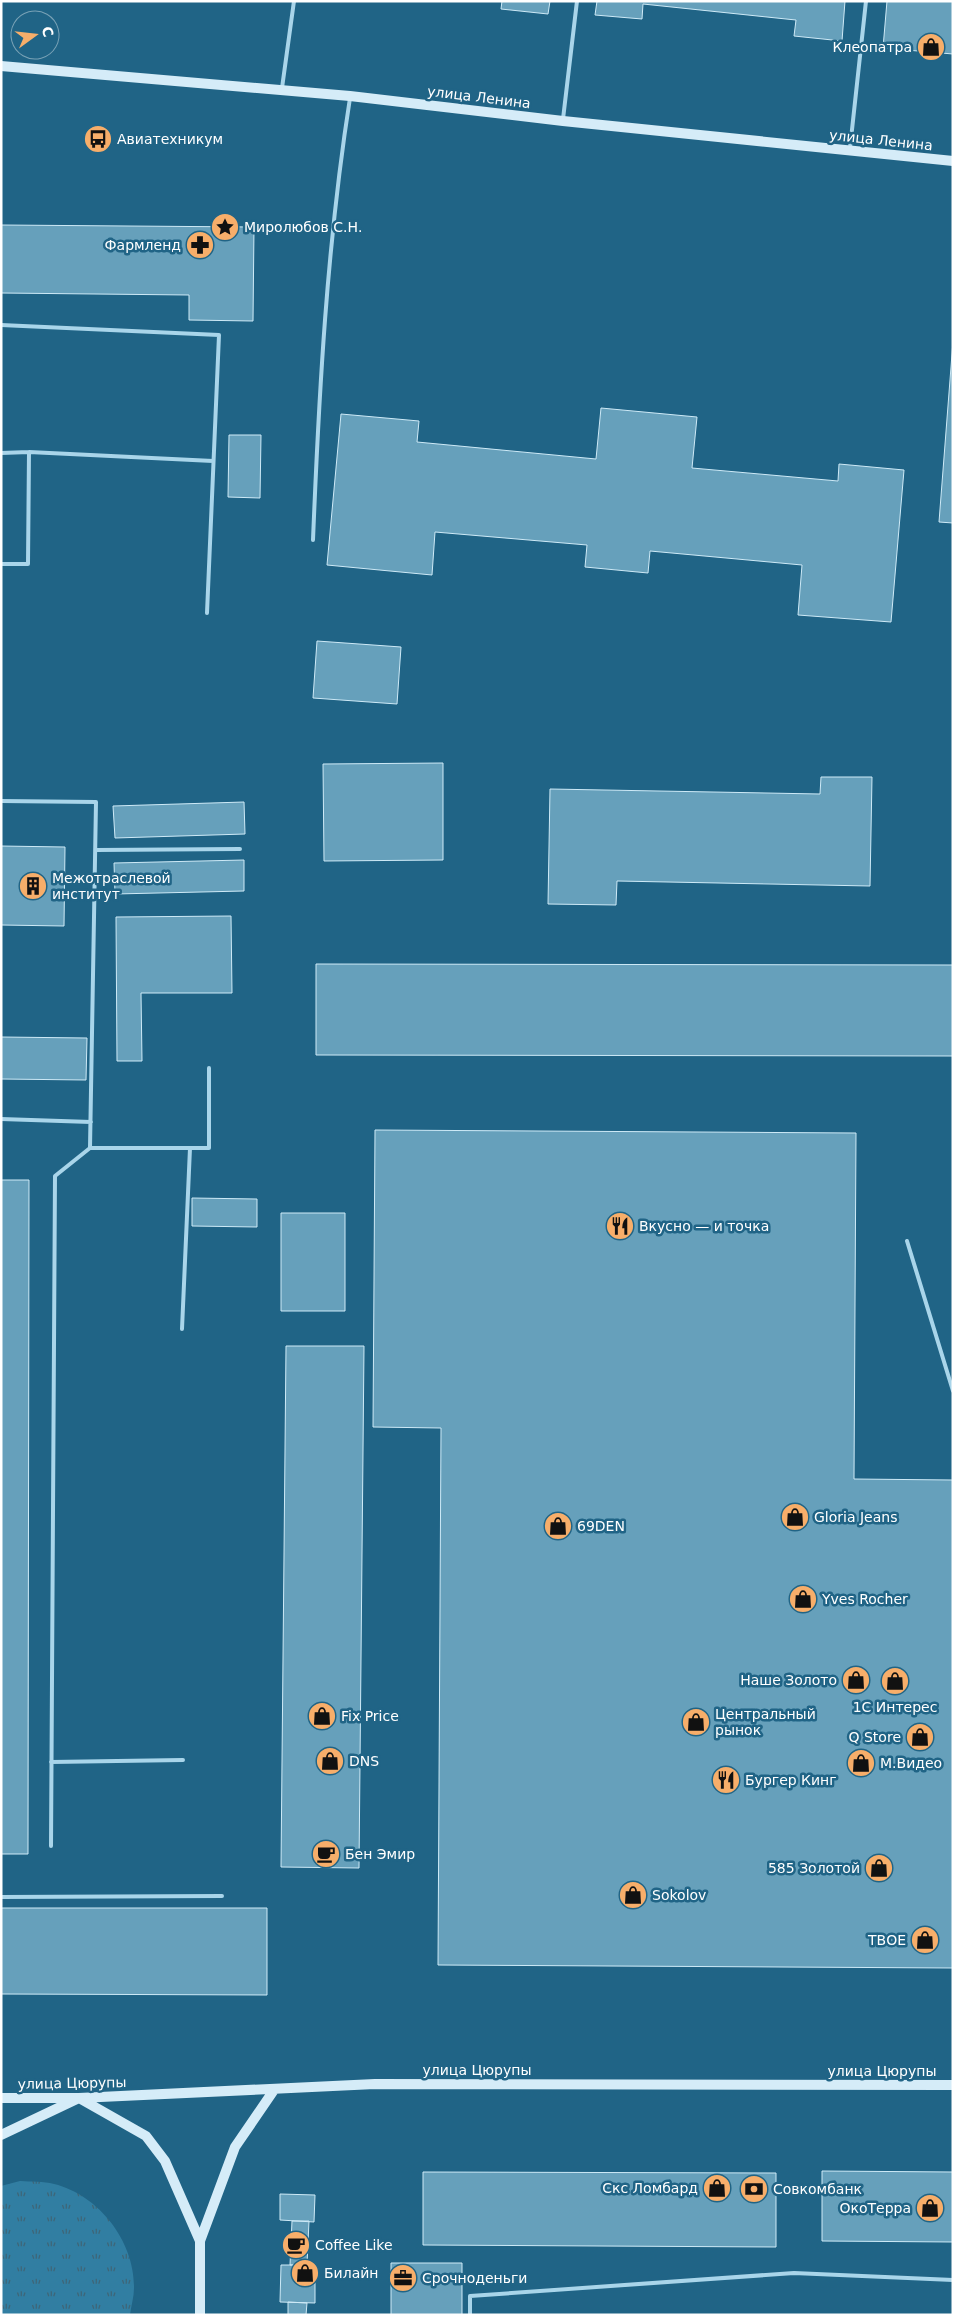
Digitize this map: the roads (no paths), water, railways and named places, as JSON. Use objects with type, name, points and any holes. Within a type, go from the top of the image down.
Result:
[{"type":"main road","name":"улица Ленина","points":[[1,66],[350,96],[563,121],[953,161]]},
{"type":"main road","name":"улица Цюрупы","points":[[1,2098],[79,2098],[375,2084],[953,2084]]},
{"type":"main road","points":[[200,2315],[200,2241],[235,2147],[274,2090]]},
{"type":"main road","points":[[1,2135],[79,2098],[146,2136],[165,2161],[200,2241]]},
{"type":"lane","points":[[282,90],[294,1]]},
{"type":"lane","points":[[563,121],[576,1]]},
{"type":"lane","points":[[849,151],[866,1]]},
{"type":"lane","points":[[313,540],[318,430],[336,195],[350,96]]},
{"type":"lane","points":[[1,325],[219,335],[207,614]]},
{"type":"lane","points":[[1,453],[29,452],[213,461]]},
{"type":"lane","points":[[1,564],[28,564],[29,452]]},
{"type":"lane","points":[[1,801],[96,802],[90,1148]]},
{"type":"lane","points":[[96,850],[240,849]]},
{"type":"lane","points":[[50,1846],[55,1176],[90,1148],[209,1148],[208,1068]]},
{"type":"lane","points":[[1,1118],[91,1122]]},
{"type":"lane","points":[[182,1329],[190,1148]]},
{"type":"lane","points":[[907,1241],[953,1391]]},
{"type":"lane","points":[[51,1762],[183,1760]]},
{"type":"lane","points":[[1,1897],[222,1896]]},
{"type":"lane","points":[[470,2315],[470,2296],[794,2273],[953,2280]]},
{"type":"place","name":"Клеопатра","points":[[931,47]]},
{"type":"place","name":"Авиатехникум","points":[[98,139]]},
{"type":"place","name":"Миролюбов С.Н.","points":[[225,227]]},
{"type":"place","name":"Фармленд","points":[[200,245]]},
{"type":"place","name":"Межотраслевой институт","points":[[33,886]]},
{"type":"place","name":"Вкусно — и точка","points":[[620,1226]]},
{"type":"place","name":"Gloria Jeans","points":[[795,1517]]},
{"type":"place","name":"69DEN","points":[[558,1526]]},
{"type":"place","name":"Yves Rocher","points":[[803,1599]]},
{"type":"place","name":"Наше Золото","points":[[856,1680]]},
{"type":"place","name":"1С Интерес","points":[[895,1681]]},
{"type":"place","name":"Fix Price","points":[[322,1716]]},
{"type":"place","name":"Центральный рынок","points":[[696,1722]]},
{"type":"place","name":"Q Store","points":[[920,1737]]},
{"type":"place","name":"DNS","points":[[330,1761]]},
{"type":"place","name":"М.Видео","points":[[861,1763]]},
{"type":"place","name":"Бургер Кинг","points":[[726,1780]]},
{"type":"place","name":"Бен Эмир","points":[[326,1854]]},
{"type":"place","name":"585 Золотой","points":[[879,1868]]},
{"type":"place","name":"Sokolov","points":[[633,1895]]},
{"type":"place","name":"ТВОЕ","points":[[925,1940]]},
{"type":"place","name":"Скс Ломбард","points":[[717,2188]]},
{"type":"place","name":"Совкомбанк","points":[[754,2189]]},
{"type":"place","name":"ОкоТерра","points":[[930,2208]]},
{"type":"place","name":"Coffee Like","points":[[296,2245]]},
{"type":"place","name":"Билайн","points":[[305,2273]]},
{"type":"place","name":"Срочноденьги","points":[[403,2278]]}]
